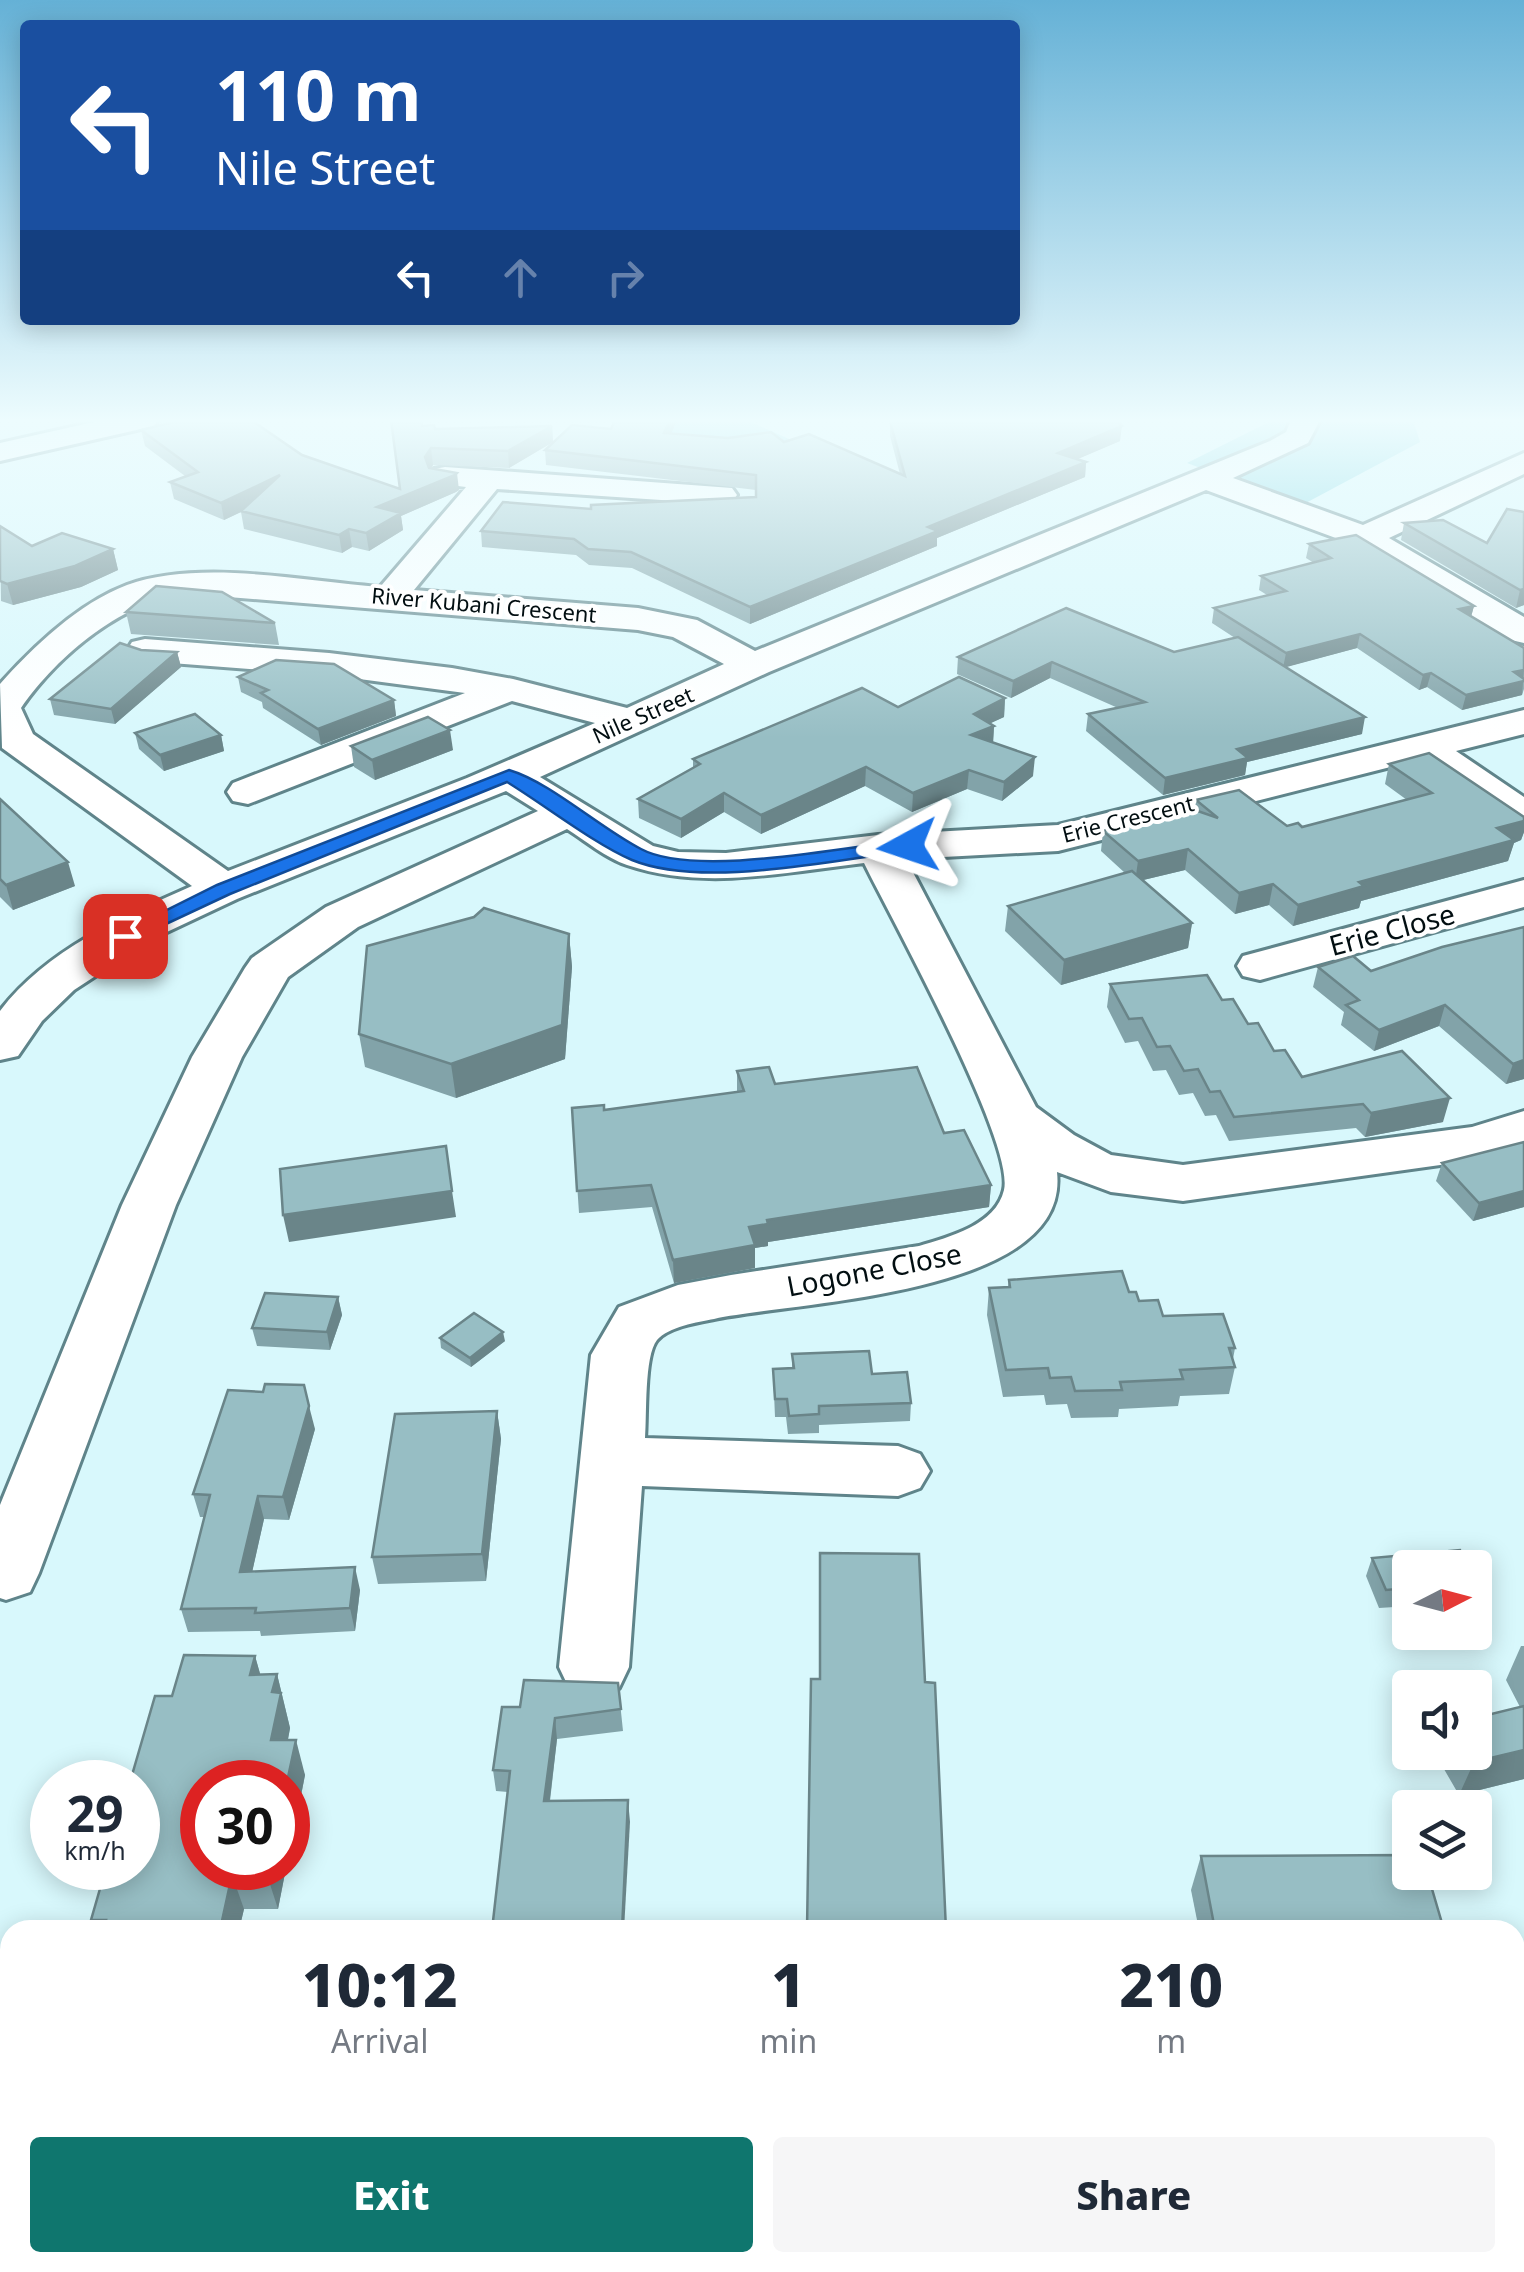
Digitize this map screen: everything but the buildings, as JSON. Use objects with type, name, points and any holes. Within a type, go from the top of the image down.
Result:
[{"type":"street","points":[[391,596],[450,526]]},
{"type":"street","name":"Nile Street","points":[[0,1046],[21,1016],[77,966],[125,936],[224,890],[509,775],[753,666],[1092,526]]},
{"type":"street","points":[[1334,526],[1364,537],[1524,632]]},
{"type":"street","points":[[1364,537],[1387,526]]},
{"type":"street","name":"River Kubani Crescent","points":[[224,890],[16,740],[2,708],[20,681],[122,600],[146,590],[201,583],[391,596],[668,624],[684,628],[753,666]]},
{"type":"street","points":[[145,650],[256,658],[511,688],[564,698],[630,721]]},
{"type":"street","points":[[248,792],[511,688]]},
{"type":"street","name":"Erie Crescent","points":[[509,775],[638,856],[678,865],[726,866],[878,848],[1058,838],[1524,722]]},
{"type":"street","points":[[1422,746],[1524,816]]},
{"type":"street","points":[[6,1573],[149,1205],[217,1057],[269,968],[342,916],[566,814]]},
{"type":"street","name":"Logone Close","points":[[594,1666],[621,1354],[637,1324],[680,1304],[943,1262],[987,1247],[1017,1220],[1031,1194],[1029,1161],[1014,1117],[878,848]]},
{"type":"street","name":"Erie Close","points":[[1260,966],[1524,893]]},
{"type":"street","points":[[1014,1117],[1049,1145],[1090,1169],[1136,1182],[1183,1183],[1476,1143],[1524,1128]]},
{"type":"street","points":[[612,1461],[898,1471]]},
{"type":"route","points":[[125,936],[224,890],[509,775],[638,856],[678,865],[726,866],[908,846]]}]
